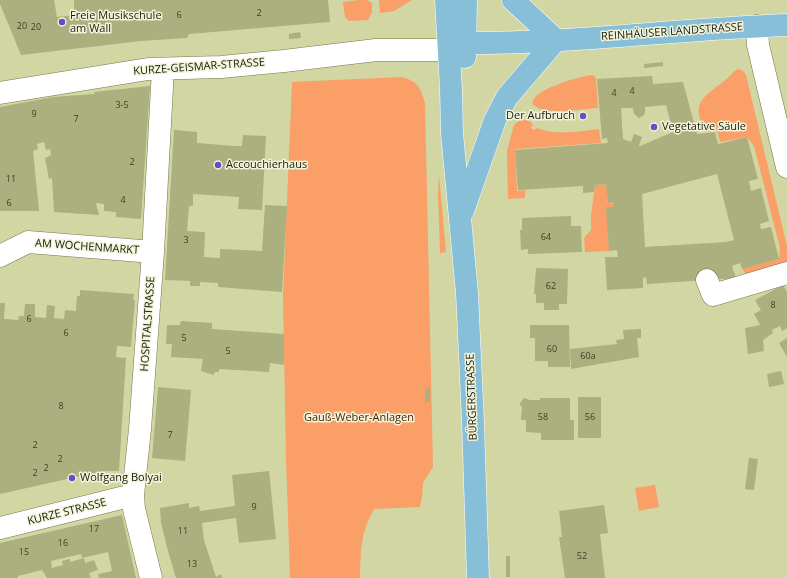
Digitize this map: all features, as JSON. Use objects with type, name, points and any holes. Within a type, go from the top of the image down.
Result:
[{"type":"main road","points":[[446,0],[457,47]]},
{"type":"main road","points":[[457,47],[466,0]]},
{"type":"main road","points":[[461,216],[495,120],[507,96],[556,40],[512,0]]},
{"type":"main road","name":"REINHÄUSER LANDSTRASSE","points":[[457,47],[524,48],[556,40],[787,25]]},
{"type":"main road","name":"BÜRGERSTRASSE","points":[[457,47],[452,133],[468,293],[478,578]]},
{"type":"street","points":[[757,26],[758,45],[787,167]]},
{"type":"street","name":"KURZE-GEISMAR-STRASSE","points":[[1,92],[148,69],[221,67],[376,50],[457,47]]},
{"type":"street","name":"HOSPITALSTRASSE","points":[[151,578],[134,509],[133,495],[153,252],[163,69]]},
{"type":"street","name":"AM WOCHENMARKT","points":[[0,256],[28,242],[153,252]]},
{"type":"street","points":[[707,280],[713,295],[787,273]]},
{"type":"street","name":"KURZE STRASSE","points":[[0,528],[133,495]]},
{"type":"green space","points":[[367,0],[372,3],[372,12],[368,20],[349,21],[345,17],[343,2]]},
{"type":"green space","points":[[379,0],[412,0],[394,11],[380,13]]},
{"type":"green space","points":[[738,69],[742,70],[746,75],[787,246],[787,262],[747,275],[742,269],[779,259],[780,248],[754,146],[747,137],[720,142],[717,130],[706,131],[699,114],[699,107],[705,96]]},
{"type":"green space","points":[[591,75],[596,78],[598,108],[555,111],[539,108],[533,105],[534,99],[546,89],[566,81]]},
{"type":"green space","name":"Gauß-Weber-Anlagen","points":[[401,77],[411,80],[418,86],[425,103],[433,467],[423,483],[420,507],[374,509],[369,518],[362,542],[360,578],[290,578],[283,296],[292,82]]},
{"type":"green space","points":[[521,120],[528,120],[533,124],[531,128],[534,130],[537,128],[552,132],[568,132],[599,129],[601,143],[515,149],[517,191],[525,190],[525,198],[508,199],[507,151],[514,125]]},
{"type":"green space","points":[[439,175],[446,252],[440,253],[438,194]]},
{"type":"green space","points":[[606,184],[608,203],[614,202],[614,207],[607,207],[609,251],[585,252],[584,238],[591,230],[591,216],[595,185]]},
{"type":"green space","points":[[655,485],[659,507],[639,511],[635,488]]},
{"type":"building","points":[[0,0],[54,0],[57,17],[74,15],[74,0],[328,0],[330,22],[189,34],[187,38],[141,41],[21,55],[0,4]]},
{"type":"building","points":[[300,32],[301,38],[289,39],[289,34]]},
{"type":"building","points":[[663,62],[663,66],[644,68],[644,64]]},
{"type":"building","points":[[652,76],[653,84],[683,82],[697,134],[715,132],[718,144],[747,137],[758,179],[749,181],[751,191],[761,188],[769,221],[760,224],[761,229],[771,227],[779,259],[742,269],[740,263],[732,266],[736,278],[647,284],[646,277],[643,278],[643,288],[607,290],[605,257],[618,257],[617,250],[609,251],[606,207],[614,207],[614,202],[608,203],[606,184],[595,185],[594,192],[583,193],[583,186],[518,190],[515,150],[608,143],[607,138],[602,139],[597,79]],"holes":[[[666,105],[673,132],[640,146],[642,137],[634,134],[631,142],[623,139],[621,108],[633,108],[634,114],[639,118],[644,115],[645,107]],[[717,174],[734,240],[726,242],[645,247],[642,194]]]},
{"type":"building","points":[[150,86],[141,219],[116,217],[116,212],[104,211],[104,204],[96,203],[99,215],[54,212],[52,178],[49,179],[45,158],[51,155],[50,149],[46,150],[44,142],[37,144],[38,149],[33,151],[39,211],[0,211],[0,107],[53,97],[95,94],[94,92]]},
{"type":"building","points":[[174,130],[197,132],[197,143],[235,146],[242,146],[243,135],[266,136],[262,210],[238,209],[239,197],[193,194],[193,206],[189,206],[187,231],[205,232],[204,257],[220,258],[220,249],[262,251],[265,205],[287,206],[282,292],[218,287],[218,283],[200,282],[200,286],[190,286],[190,281],[165,280]]},
{"type":"building","points":[[571,216],[571,226],[581,226],[582,252],[528,254],[528,249],[521,250],[520,230],[522,230],[522,218]]},
{"type":"building","points":[[536,268],[568,269],[567,304],[559,304],[559,310],[544,310],[544,303],[536,303],[536,294],[534,294]]},
{"type":"building","points":[[783,285],[787,292],[787,328],[782,331],[780,326],[772,330],[773,333],[763,340],[764,351],[748,354],[745,328],[760,325],[754,314],[761,310],[755,300]]},
{"type":"building","points":[[80,290],[134,294],[133,300],[135,300],[131,347],[117,346],[116,357],[126,358],[119,471],[103,471],[0,494],[0,303],[5,303],[4,319],[18,320],[19,316],[24,316],[25,304],[35,304],[35,317],[46,318],[47,305],[55,306],[54,318],[64,319],[65,310],[76,311],[77,296],[80,296]]},
{"type":"building","points":[[181,321],[212,323],[212,329],[284,334],[284,365],[270,363],[269,372],[219,369],[219,372],[215,372],[214,375],[201,371],[203,359],[171,357],[172,344],[166,344],[167,325],[180,325]]},
{"type":"building","points":[[530,325],[569,325],[570,367],[548,367],[548,361],[535,361],[535,338],[530,338]]},
{"type":"building","points":[[641,329],[641,338],[637,338],[639,357],[571,369],[570,349],[617,344],[616,340],[624,339],[623,330]]},
{"type":"building","points":[[787,338],[787,357],[779,343]]},
{"type":"building","points":[[781,371],[784,384],[769,387],[767,374]]},
{"type":"building","points":[[158,387],[191,390],[185,461],[152,458]]},
{"type":"building","points":[[430,388],[430,402],[425,402],[425,389]]},
{"type":"building","points":[[578,397],[601,397],[601,438],[578,438]]},
{"type":"building","points":[[524,398],[530,400],[540,400],[540,398],[570,398],[570,420],[574,420],[574,440],[541,440],[541,433],[526,432],[526,420],[521,420],[522,407],[520,405]]},
{"type":"building","points":[[749,458],[758,459],[754,490],[745,489]]},
{"type":"building","points":[[269,471],[276,539],[239,543],[236,518],[202,523],[204,540],[216,577],[221,574],[222,578],[176,578],[161,523],[160,508],[189,503],[189,508],[199,506],[200,511],[235,506],[232,475]]},
{"type":"building","points":[[604,505],[608,533],[600,534],[605,578],[565,578],[559,537],[562,537],[559,511]]},
{"type":"building","points":[[122,515],[136,578],[99,578],[98,574],[112,571],[108,552],[82,558],[81,554],[51,561],[52,568],[63,565],[62,561],[70,559],[70,562],[84,558],[85,563],[94,560],[98,570],[89,573],[91,578],[47,578],[42,570],[18,576],[18,578],[0,578],[0,543]]},
{"type":"building","points":[[506,556],[510,556],[510,577],[506,577]]},
{"type":"place","name":"Freie Musikschule am Wall","points":[[62,22]]},
{"type":"place","name":"Der Aufbruch","points":[[583,116]]},
{"type":"place","name":"Vegetative Säule","points":[[654,127]]},
{"type":"place","name":"Accouchierhaus","points":[[218,165]]},
{"type":"place","name":"Wolfgang Bolyai","points":[[72,478]]}]
